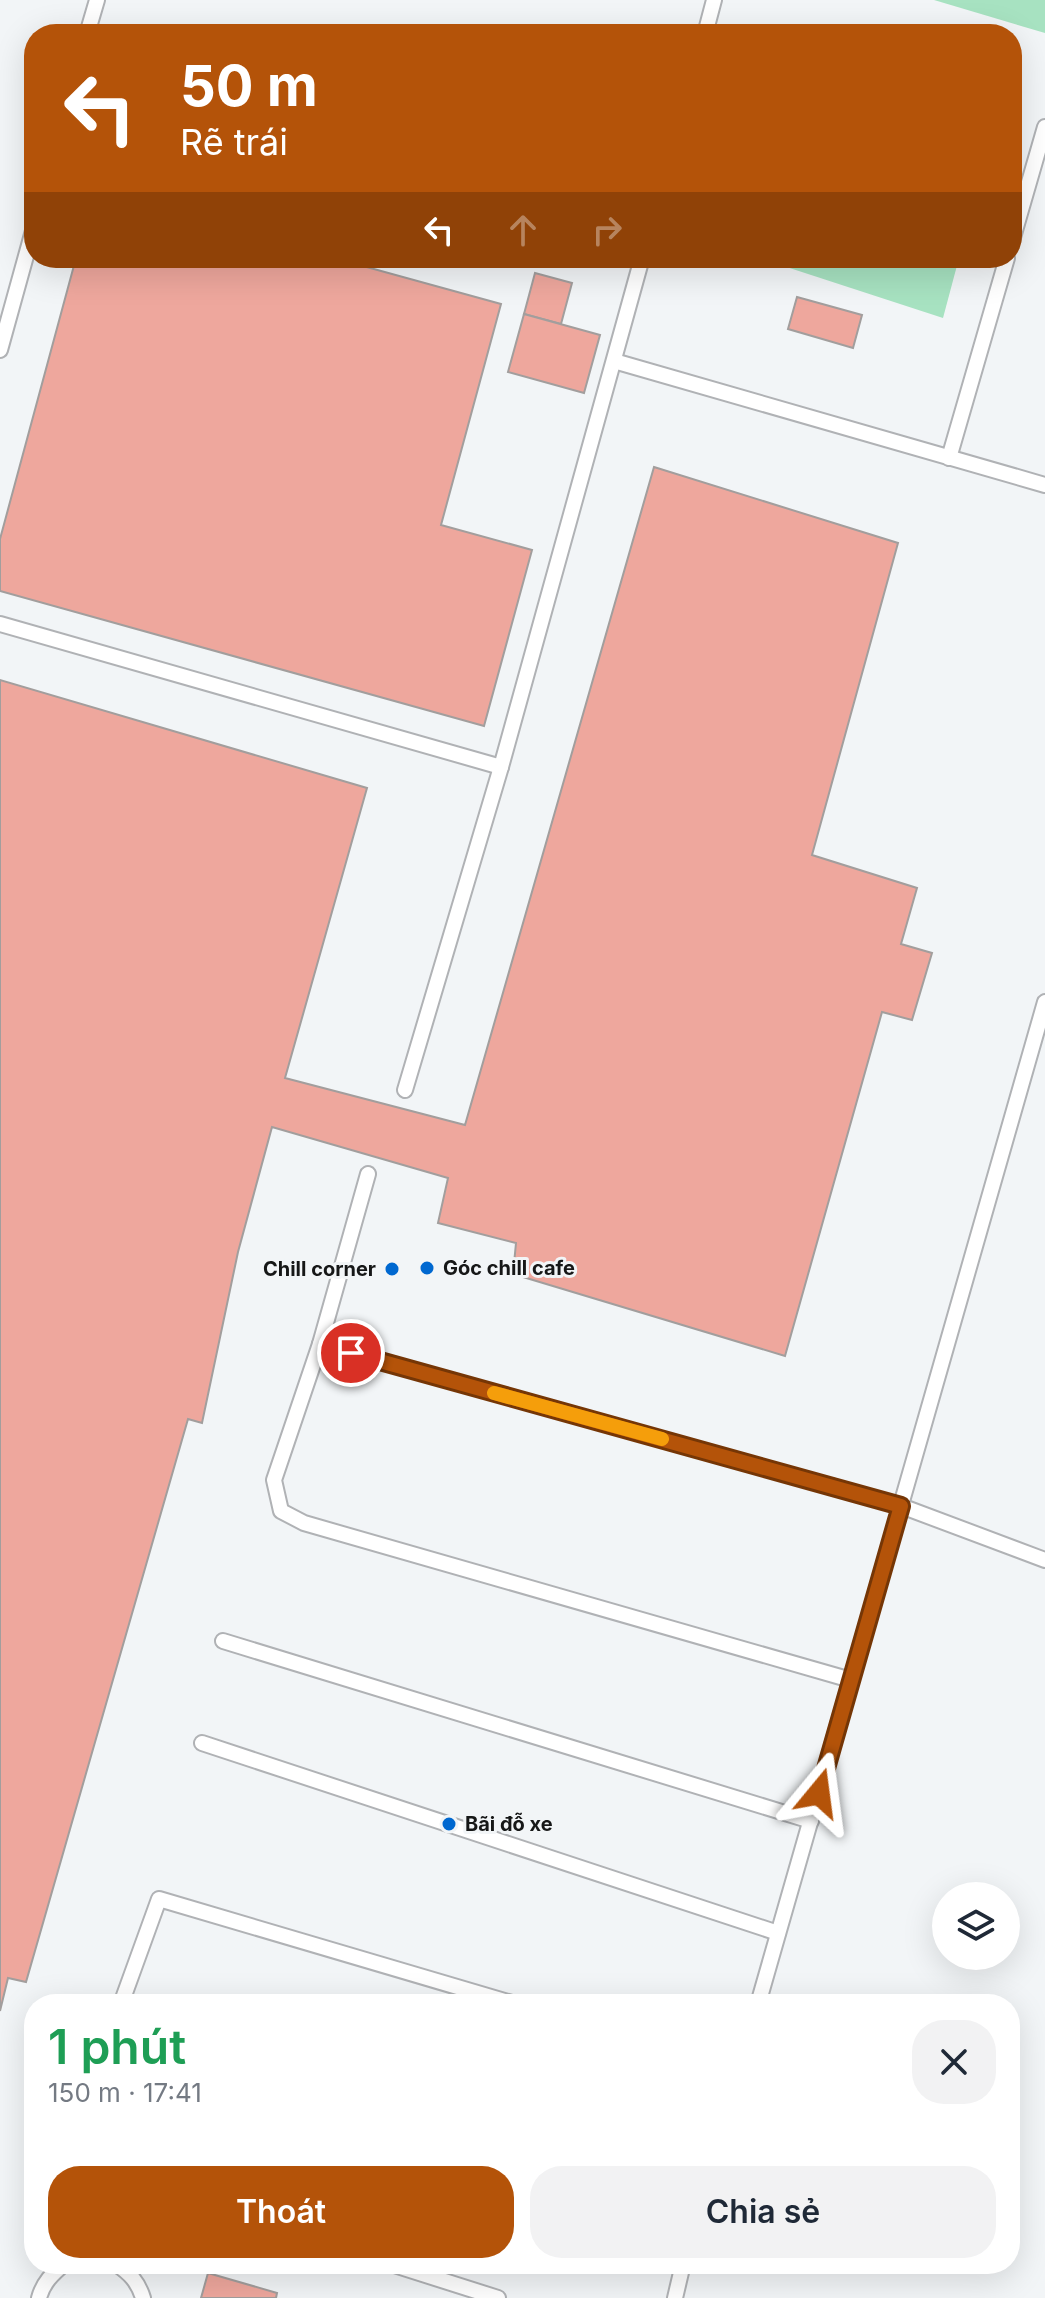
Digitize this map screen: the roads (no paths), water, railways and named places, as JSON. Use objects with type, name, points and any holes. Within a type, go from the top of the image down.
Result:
[{"type":"lane","points":[[90,24],[97,0]]},
{"type":"lane","points":[[708,24],[714,0]]},
{"type":"lane","points":[[1022,206],[1045,127]]},
{"type":"lane","points":[[0,350],[24,263]]},
{"type":"lane","points":[[405,1090],[501,767],[639,268]]},
{"type":"lane","points":[[949,458],[1004,268]]},
{"type":"lane","points":[[614,361],[1045,485]]},
{"type":"lane","points":[[0,624],[501,767]]},
{"type":"lane","points":[[761,1994],[1045,1002]]},
{"type":"lane","points":[[368,1174],[320,1344],[274,1480],[281,1511],[304,1523],[851,1680]]},
{"type":"lane","points":[[320,1344],[901,1506],[1045,1560]]},
{"type":"lane","points":[[223,1641],[811,1821]]},
{"type":"lane","points":[[202,1743],[778,1933]]},
{"type":"lane","points":[[125,1994],[159,1899],[481,1994]]},
{"type":"lane","points":[[39,2298],[51,2274]]},
{"type":"lane","points":[[130,2274],[139,2285],[143,2298]]},
{"type":"lane","points":[[422,2274],[498,2298]]},
{"type":"lane","points":[[675,2298],[681,2274]]},
{"type":"place","name":"Góc chill cafe","points":[[427,1268]]},
{"type":"place","name":"Chill corner","points":[[392,1269]]},
{"type":"place","name":"Bãi đỗ xe","points":[[449,1824]]}]
